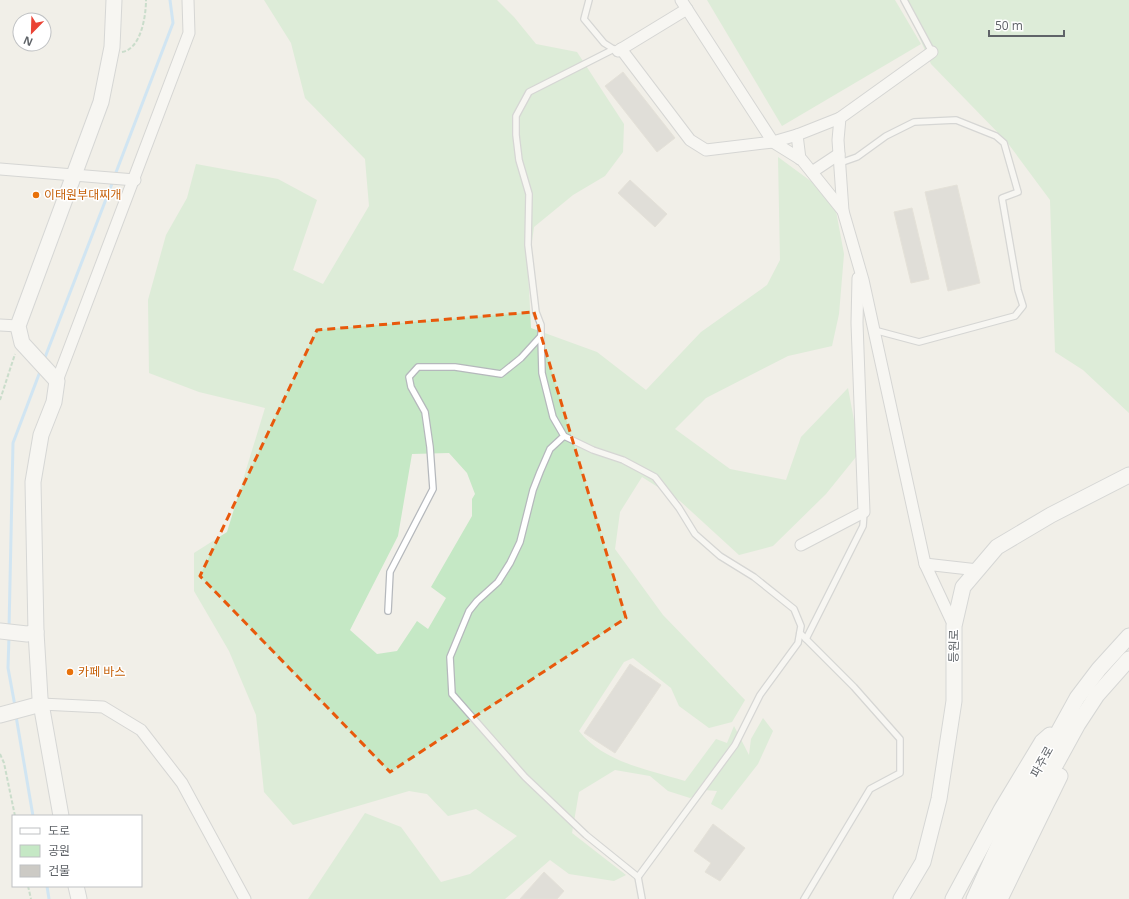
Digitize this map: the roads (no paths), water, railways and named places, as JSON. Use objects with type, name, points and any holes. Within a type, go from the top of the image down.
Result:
[{"type":"street","points":[[57,381],[22,343],[18,326],[80,175],[101,102],[112,47],[114,0]]},
{"type":"street","points":[[61,815],[37,706],[32,633],[33,482],[42,435],[54,402],[57,381],[135,180],[189,33],[188,0]]},
{"type":"street","points":[[843,211],[800,159],[773,142],[684,4],[618,50],[690,140],[706,150],[773,142],[797,135],[840,118],[932,52]]},
{"type":"street","points":[[840,118],[838,140],[843,211],[874,330],[925,564],[954,626]]},
{"type":"street","points":[[797,135],[800,159]]},
{"type":"street","points":[[812,172],[839,158]]},
{"type":"street","points":[[0,169],[135,180]]},
{"type":"street","points":[[801,545],[864,512],[857,323],[858,264]]},
{"type":"street","points":[[0,325],[18,326]]},
{"type":"street","name":"등원로","points":[[901,899],[923,862],[939,799],[954,701],[954,626],[963,587],[997,547],[1051,515],[1129,475]]},
{"type":"street","points":[[925,564],[978,570]]},
{"type":"street","points":[[0,631],[32,633]]},
{"type":"street","name":"파주로","points":[[974,899],[1011,818],[1082,692],[1128,637]]},
{"type":"street","name":"파주로","points":[[987,899],[1024,822],[1078,724],[1097,695],[1129,659]]},
{"type":"street","points":[[0,714],[37,706],[103,707],[141,730],[182,783],[244,899]]},
{"type":"street","points":[[1000,899],[1064,768],[1078,724]]},
{"type":"street","points":[[953,899],[1001,810],[1042,742],[1063,725]]},
{"type":"street","points":[[76,887],[79,899]]},
{"type":"lane","points":[[589,0],[584,19],[604,43],[618,50]]},
{"type":"lane","points":[[904,0],[932,52]]},
{"type":"lane","points":[[618,50],[529,92],[516,116],[516,135],[519,160],[529,194],[528,245],[536,312],[541,325],[540,336],[542,373],[553,417],[564,436],[593,450],[623,460],[655,477],[695,534],[720,556],[754,577],[794,609],[802,626],[798,643],[760,695],[736,745],[638,877]]},
{"type":"lane","points":[[839,158],[857,157],[886,136],[914,122],[956,120],[996,136],[1004,143],[1018,192],[1002,198],[1018,290],[1023,306],[1015,316],[919,342],[874,330]]},
{"type":"lane","points":[[388,610],[390,572],[433,490],[430,447],[425,412],[411,387],[408,377],[418,367],[456,367],[501,374],[521,358],[540,336]]},
{"type":"lane","points":[[564,436],[550,449],[540,472],[533,490],[520,542],[510,563],[498,582],[476,601],[469,611],[450,657],[452,694],[525,777],[586,835],[638,877],[642,899]]},
{"type":"lane","points":[[806,639],[864,526],[864,512]]},
{"type":"lane","points":[[800,633],[854,687],[900,739],[900,773],[870,789],[804,899]]},
{"type":"waterway","points":[[115,175],[173,23],[170,0]]},
{"type":"waterway","points":[[44,360],[113,181]]},
{"type":"waterway","points":[[9,629],[13,443],[41,369]]},
{"type":"waterway","points":[[9,636],[8,668],[15,706]]},
{"type":"waterway","points":[[16,716],[33,815]]},
{"type":"waterway","points":[[47,887],[49,899]]},
{"type":"place","name":"이태원부대찌개","points":[[36,195]]},
{"type":"place","name":"카페 바스","points":[[70,672]]}]
